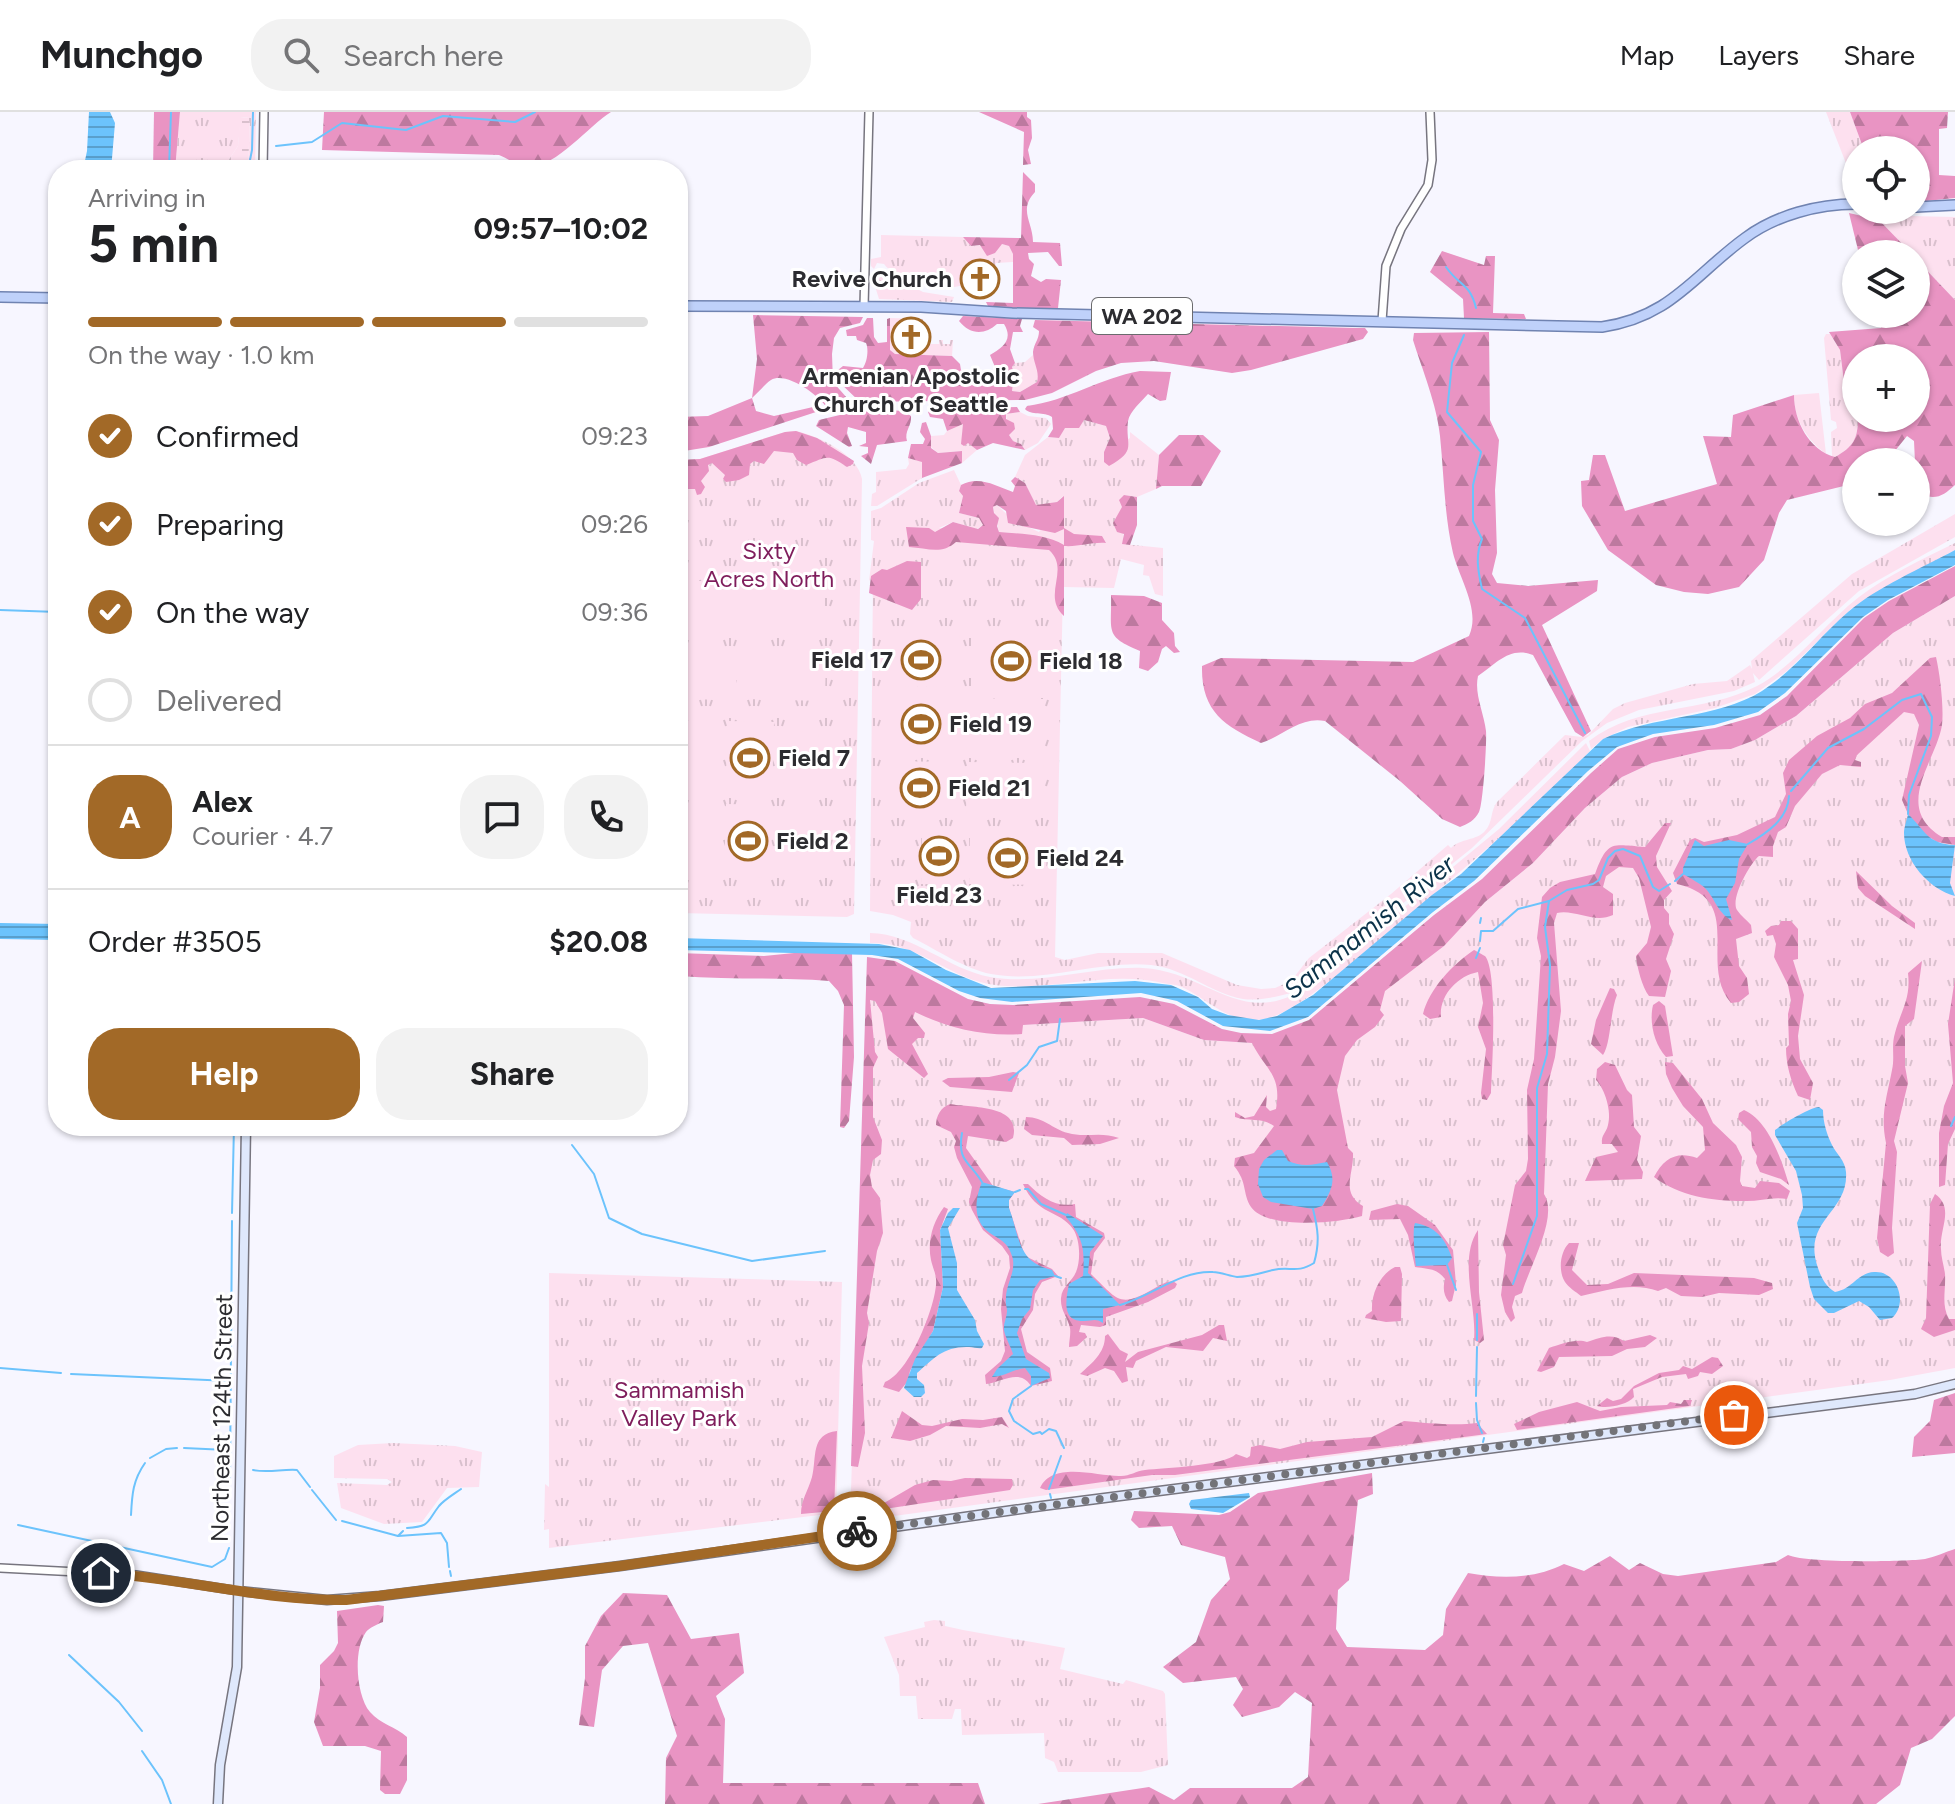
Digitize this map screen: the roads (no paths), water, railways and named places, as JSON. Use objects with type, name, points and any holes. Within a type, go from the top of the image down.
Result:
[{"type":"main road","points":[[1930,206],[1955,205]]},
{"type":"main road","name":"WA 202","points":[[688,306],[864,307],[1581,327],[1621,324],[1659,309],[1746,237],[1769,223],[1797,213],[1842,206]]},
{"type":"main road","points":[[0,297],[48,298]]},
{"type":"main road","name":"Northeast 124th Street","points":[[218,1804],[220,1765],[236,1676],[246,1136]]},
{"type":"main road","points":[[239,1591],[327,1600],[380,1596],[620,1566],[1042,1506],[1915,1394],[1955,1384]]},
{"type":"street","points":[[263,160],[264,112]]},
{"type":"street","points":[[864,307],[869,112]]},
{"type":"street","points":[[1382,321],[1386,266],[1401,229],[1428,185],[1432,160],[1430,112]]},
{"type":"street","points":[[0,1568],[136,1575],[239,1591]]},
{"type":"water","points":[[89,112],[110,112],[115,123],[112,160],[85,160]]},
{"type":"water","points":[[1955,550],[1955,565],[1888,600],[1863,617],[1785,693],[1758,712],[1714,725],[1653,734],[1617,747],[1474,881],[1308,1017],[1270,1031],[1223,1026],[1177,1001],[1141,993],[1012,1002],[980,998],[959,991],[898,959],[872,955],[688,950],[688,938],[879,944],[910,950],[946,970],[991,988],[1135,981],[1171,985],[1228,1015],[1259,1020],[1277,1016],[1313,995],[1461,874],[1603,739],[1643,725],[1725,707],[1762,691],[1837,622],[1886,586]]},
{"type":"water","points":[[1908,814],[1932,839],[1955,845],[1950,883],[1955,896],[1927,880],[1913,863],[1905,843]]},
{"type":"water","points":[[1695,840],[1704,846],[1729,840],[1748,844],[1739,859],[1735,883],[1726,899],[1732,920],[1720,911],[1706,889],[1683,874]]},
{"type":"water","points":[[0,923],[48,924],[48,940],[0,939]]},
{"type":"water","points":[[1819,1107],[1823,1110],[1830,1141],[1846,1172],[1840,1198],[1820,1227],[1816,1239],[1814,1252],[1818,1268],[1824,1282],[1835,1292],[1868,1273],[1889,1276],[1900,1296],[1900,1304],[1892,1318],[1880,1320],[1859,1301],[1828,1313],[1814,1299],[1797,1223],[1803,1208],[1802,1195],[1796,1171],[1775,1130]]},
{"type":"water","points":[[1277,1150],[1282,1150],[1288,1161],[1298,1164],[1327,1162],[1332,1184],[1322,1206],[1313,1209],[1271,1202],[1263,1197],[1258,1184],[1259,1169],[1264,1160]]},
{"type":"water","points":[[982,1182],[1015,1192],[1009,1200],[1009,1208],[1022,1247],[1032,1261],[1052,1270],[1055,1276],[1040,1280],[1033,1290],[1030,1309],[1017,1333],[1026,1359],[1049,1373],[1050,1378],[1031,1386],[1031,1376],[1025,1368],[992,1377],[1013,1354],[1004,1328],[1006,1293],[1013,1261],[1007,1246],[986,1230],[979,1219],[977,1200]]},
{"type":"water","points":[[953,1208],[960,1208],[948,1228],[957,1263],[957,1290],[975,1320],[984,1344],[982,1348],[960,1347],[934,1358],[917,1373],[925,1393],[914,1397],[904,1388],[915,1359],[933,1331],[943,1287],[940,1230]]},
{"type":"water","points":[[1067,1213],[1103,1236],[1090,1252],[1088,1273],[1120,1305],[1103,1309],[1103,1323],[1077,1320],[1068,1314],[1069,1284],[1083,1276],[1084,1258],[1082,1244],[1066,1217]]},
{"type":"water","points":[[1415,1223],[1429,1227],[1443,1239],[1452,1258],[1447,1265],[1416,1266]]},
{"type":"water","points":[[1249,1493],[1250,1497],[1223,1513],[1191,1509],[1189,1504],[1191,1500]]},
{"type":"waterway","points":[[169,160],[171,112]]},
{"type":"waterway","points":[[250,160],[253,112]]},
{"type":"waterway","points":[[276,146],[312,142],[342,123],[406,130],[443,116],[515,122],[535,112]]},
{"type":"waterway","points":[[1446,267],[1467,289],[1476,308]]},
{"type":"waterway","points":[[1464,335],[1452,363],[1447,412],[1481,452],[1473,485],[1473,521],[1482,539],[1478,558],[1482,589],[1525,618],[1585,733]]},
{"type":"waterway","points":[[0,610],[48,612]]},
{"type":"waterway","points":[[1791,791],[1828,748],[1864,729],[1902,700],[1921,694],[1932,717],[1931,736],[1909,795],[1908,814]]},
{"type":"waterway","points":[[1748,844],[1781,818],[1789,796]]},
{"type":"waterway","points":[[1480,941],[1481,931],[1493,931],[1518,909],[1549,901],[1567,890],[1593,884],[1599,880],[1608,858],[1615,851],[1623,849],[1640,856],[1653,887],[1659,891],[1670,884]]},
{"type":"waterway","points":[[1675,881],[1683,874]]},
{"type":"waterway","points":[[1513,1284],[1537,1216],[1537,1088],[1547,1054],[1550,965],[1545,927],[1549,901]]},
{"type":"waterway","points":[[1480,923],[1481,918]]},
{"type":"waterway","points":[[1476,958],[1480,948]]},
{"type":"waterway","points":[[1009,1080],[1027,1065],[1039,1047],[1057,1041],[1060,1019]]},
{"type":"waterway","points":[[1951,1126],[1955,1117]]},
{"type":"waterway","points":[[962,1133],[961,1150],[965,1160],[982,1182]]},
{"type":"waterway","points":[[232,1213],[234,1136]]},
{"type":"waterway","points":[[572,1145],[594,1174],[609,1218],[642,1234],[752,1261],[825,1251]]},
{"type":"waterway","points":[[1025,1189],[1041,1204],[1066,1215]]},
{"type":"waterway","points":[[1015,1192],[1020,1190]]},
{"type":"waterway","points":[[1120,1305],[1189,1275],[1216,1272],[1242,1277],[1308,1266],[1314,1263],[1317,1249],[1313,1209]]},
{"type":"waterway","points":[[230,1478],[232,1221]]},
{"type":"waterway","points":[[1447,1265],[1456,1290]]},
{"type":"waterway","points":[[1055,1276],[1061,1278]]},
{"type":"waterway","points":[[1477,1314],[1477,1340]]},
{"type":"waterway","points":[[1476,1396],[1477,1347]]},
{"type":"waterway","points":[[0,1368],[61,1373]]},
{"type":"waterway","points":[[71,1374],[230,1381]]},
{"type":"waterway","points":[[1031,1386],[1013,1399],[1009,1411],[1014,1421],[1033,1434],[1042,1434],[1049,1429],[1056,1431],[1064,1448]]},
{"type":"waterway","points":[[1476,1403],[1482,1433]]},
{"type":"waterway","points":[[1483,1442],[1484,1438]]},
{"type":"waterway","points":[[150,1458],[166,1449],[177,1448]]},
{"type":"waterway","points":[[184,1448],[227,1450]]},
{"type":"waterway","points":[[1049,1489],[1061,1456]]},
{"type":"waterway","points":[[131,1515],[134,1488],[145,1463]]},
{"type":"waterway","points":[[253,1470],[297,1470],[310,1487]]},
{"type":"waterway","points":[[407,1528],[427,1523],[441,1504],[461,1489]]},
{"type":"waterway","points":[[312,1490],[336,1520]]},
{"type":"waterway","points":[[1050,1494],[1051,1498]]},
{"type":"waterway","points":[[342,1521],[398,1536],[403,1531]]},
{"type":"waterway","points":[[18,1525],[212,1567],[225,1559],[229,1548]]},
{"type":"waterway","points":[[398,1536],[441,1533],[447,1543],[449,1567]]},
{"type":"waterway","points":[[450,1571],[451,1576]]},
{"type":"waterway","points":[[69,1655],[119,1702],[142,1731]]},
{"type":"waterway","points":[[142,1751],[162,1780],[171,1804]]},
{"type":"place","name":"Revive Church","points":[[980,279]]},
{"type":"place","name":"Armenian Apostolic Church of Seattle","points":[[911,337]]},
{"type":"place","name":"Field 17","points":[[921,660]]},
{"type":"place","name":"Field 18","points":[[1011,661]]},
{"type":"place","name":"Field 19","points":[[921,724]]},
{"type":"place","name":"Field 7","points":[[750,758]]},
{"type":"place","name":"Field 21","points":[[920,788]]},
{"type":"place","name":"Field 2","points":[[748,841]]},
{"type":"place","name":"Field 23","points":[[939,856]]},
{"type":"place","name":"Field 24","points":[[1008,858]]},
{"type":"park label","name":"Sixty Acres North","points":[[769,565]]},
{"type":"park label","name":"Sammamish Valley Park","points":[[679,1404]]},
{"type":"water label","name":"Sammamish River","points":[[1369,927]]}]
